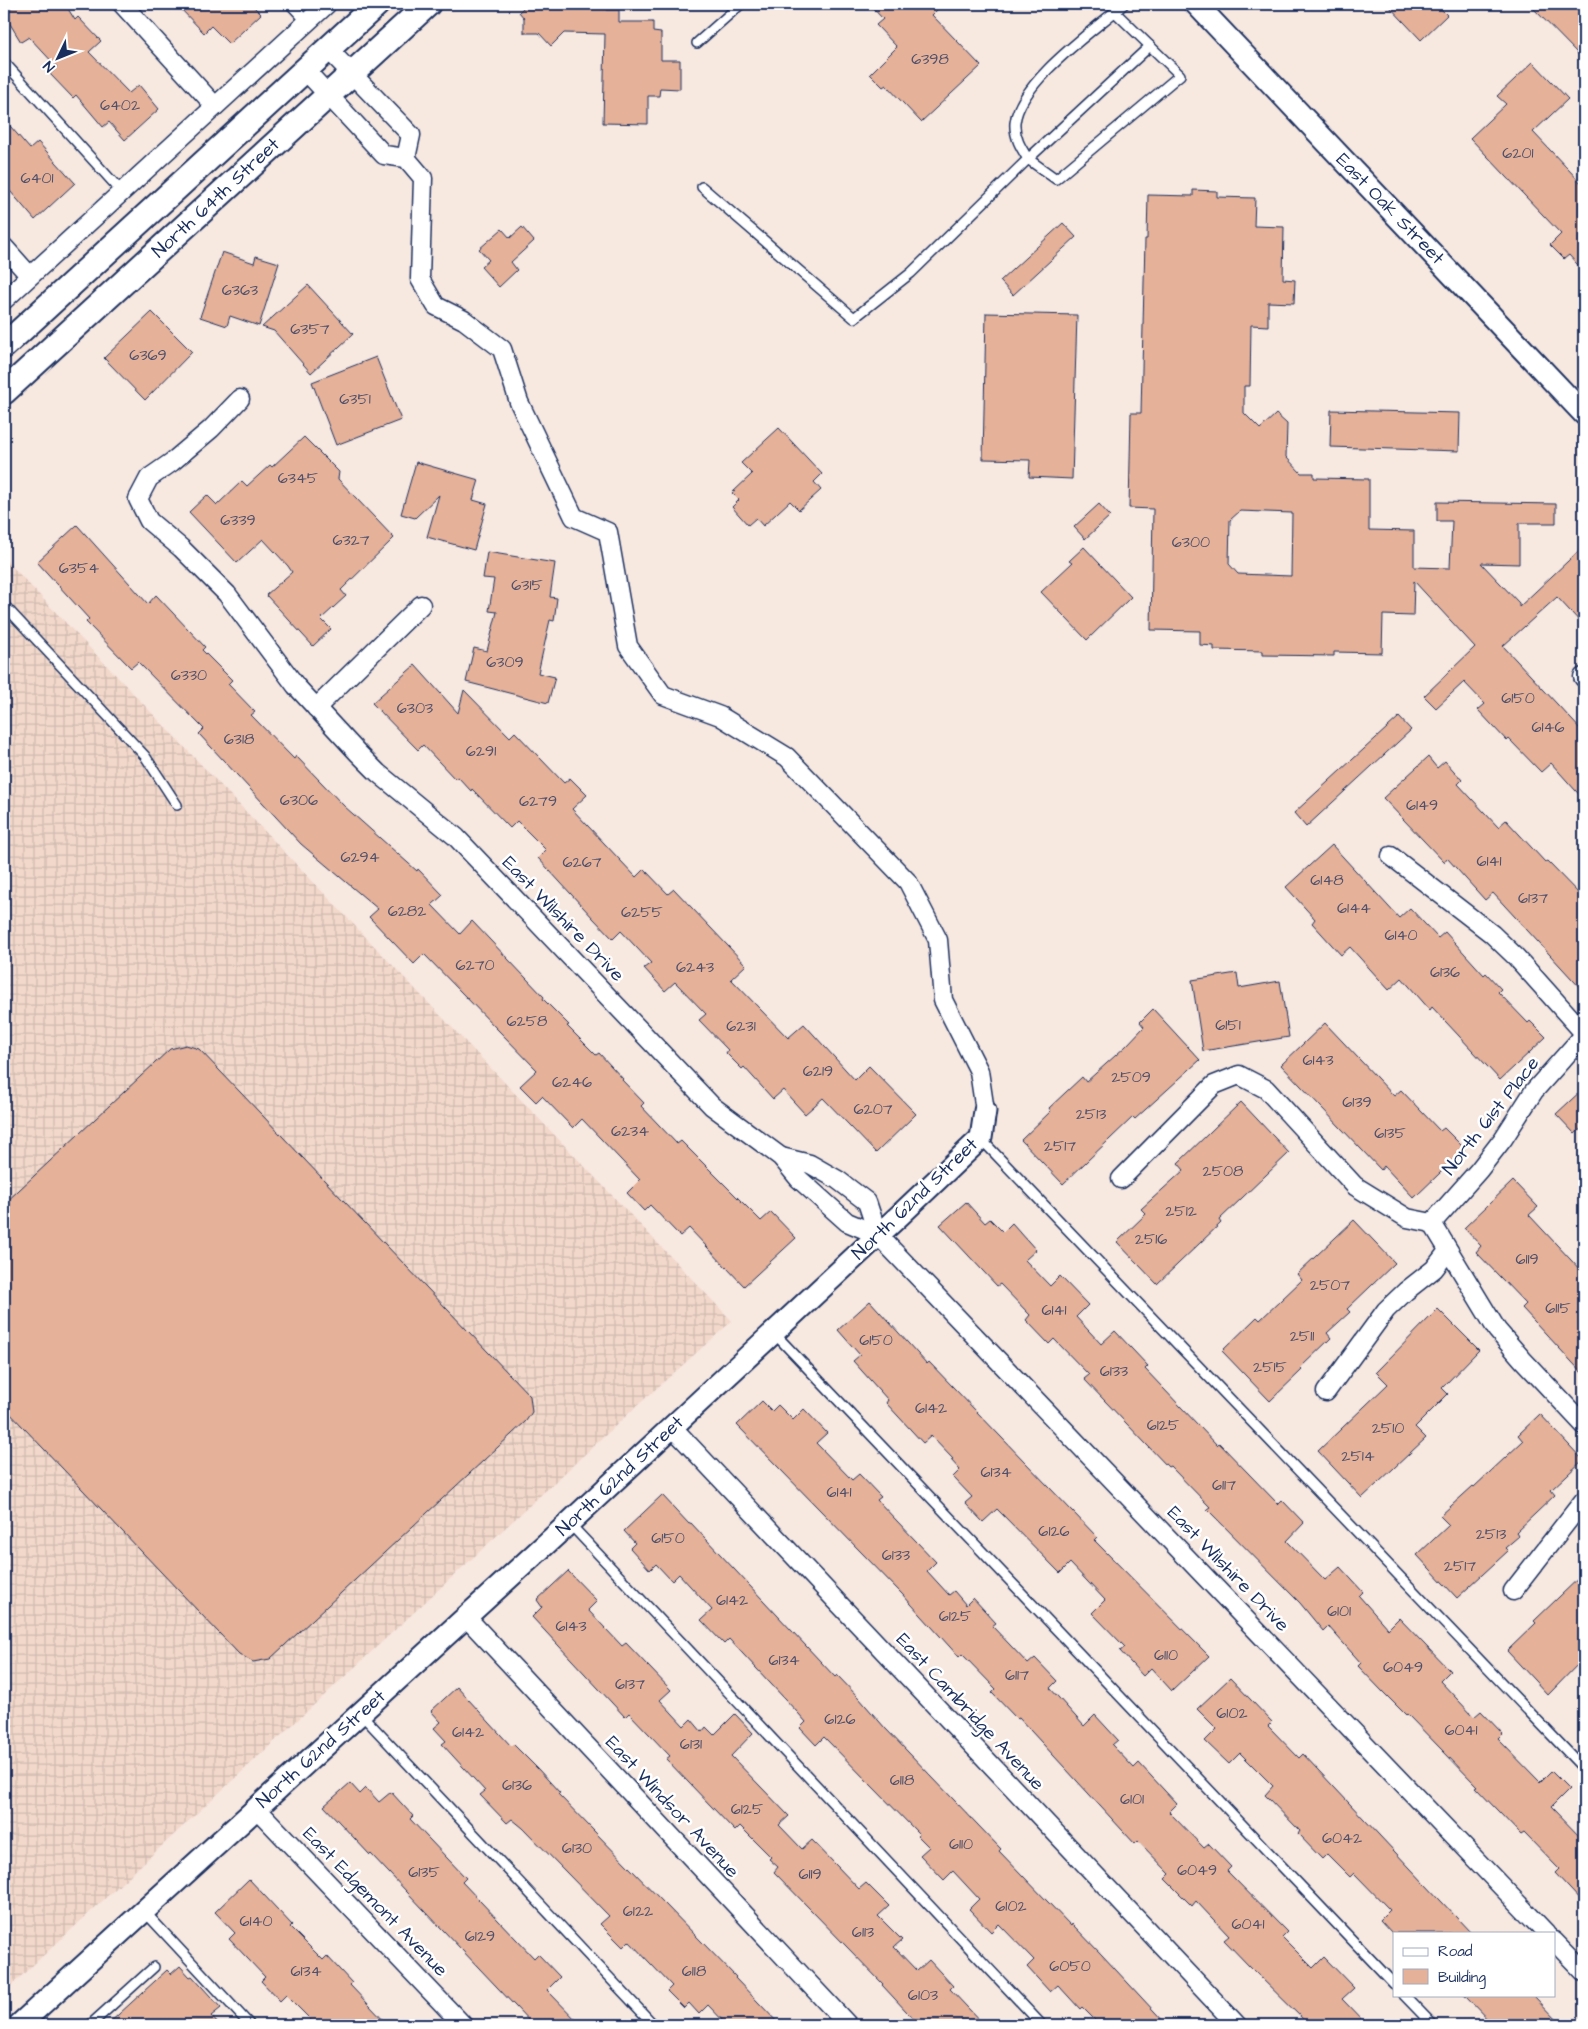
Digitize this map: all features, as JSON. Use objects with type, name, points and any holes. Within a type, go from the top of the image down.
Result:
[{"type":"main road","name":"North 64th Street","points":[[4,346],[377,4]]},
{"type":"main road","name":"North 64th Street","points":[[4,392],[428,4]]},
{"type":"street","points":[[122,4],[215,106]]},
{"type":"street","points":[[4,300],[29,275],[327,4]]},
{"type":"street","name":"East Oak Street","points":[[1196,4],[1584,414]]},
{"type":"street","points":[[305,70],[384,155],[406,158],[411,135],[328,49]]},
{"type":"street","name":"North 62nd Street","points":[[19,2025],[569,1523],[980,1138],[985,1111],[979,1071],[943,1000],[938,940],[908,882],[787,757],[720,716],[663,695],[628,646],[608,532],[574,517],[519,402],[502,349],[464,320],[436,306],[420,279],[423,178],[406,158]]},
{"type":"street","points":[[4,247],[29,275]]},
{"type":"street","name":"East Wilshire Drive","points":[[240,399],[211,428],[172,462],[148,478],[138,499],[149,521],[181,548],[227,594],[296,686],[378,773],[456,837],[712,1106],[781,1157],[799,1179],[847,1222],[878,1235],[1545,1932]]},
{"type":"street","points":[[316,708],[421,605]]},
{"type":"street","points":[[1391,856],[1492,934],[1516,957],[1584,1034]]},
{"type":"street","name":"North 61st Place","points":[[1432,1223],[1479,1170],[1534,1091],[1584,1034]]},
{"type":"street","points":[[1121,1179],[1214,1085],[1239,1075],[1266,1089],[1355,1186],[1407,1218],[1432,1223],[1497,1330],[1584,1424]]},
{"type":"street","name":"East Wilshire Drive","points":[[781,1157],[810,1164],[838,1180],[867,1202],[878,1235]]},
{"type":"street","points":[[1326,1392],[1386,1310],[1406,1290],[1434,1269],[1448,1251]]},
{"type":"street","name":"East Cambridge Avenue","points":[[672,1427],[1237,2025]]},
{"type":"street","points":[[1513,1591],[1584,1500]]},
{"type":"street","name":"East Windsor Avenue","points":[[466,1617],[848,2025]]},
{"type":"street","name":"East Edgemont Avenue","points":[[256,1808],[463,2025]]},
{"type":"street","points":[[1556,1943],[1584,1972]]},
{"type":"lane","points":[[290,4],[307,22]]},
{"type":"lane","points":[[697,43],[741,4]]},
{"type":"lane","points":[[1115,12],[1180,75],[1056,179],[1028,159],[1017,141],[1015,124],[1019,110],[1029,90],[1048,70],[1124,4]]},
{"type":"lane","points":[[702,187],[854,318],[911,273],[1028,159],[1150,46]]},
{"type":"lane","points":[[4,62],[121,191]]},
{"type":"lane","points":[[4,605],[145,756],[177,805]]},
{"type":"lane","points":[[980,1138],[1584,1769]]},
{"type":"lane","points":[[774,1333],[1393,1983]]},
{"type":"lane","points":[[569,1523],[1042,2025]]},
{"type":"lane","points":[[361,1713],[654,2025]]},
{"type":"lane","points":[[144,1911],[250,2025]]},
{"type":"lane","points":[[90,2025],[154,1967]]},
{"type":"lane","points":[[1405,1996],[1433,2025]]},
{"type":"shaded area","points":[[4,558],[732,1321],[638,1405],[4,1992]]},
{"type":"building","points":[[17,4],[65,4],[75,20],[78,17],[101,41],[89,52],[129,93],[139,85],[159,109],[125,140],[109,122],[103,127],[76,95],[73,98],[50,74],[57,67],[29,37],[21,42],[4,14],[4,12]]},
{"type":"building","points":[[176,4],[251,4],[261,14],[229,44],[211,26],[204,33]]},
{"type":"building","points":[[527,4],[607,4],[607,10],[619,10],[619,22],[653,22],[653,32],[661,33],[661,60],[680,60],[680,89],[660,88],[659,96],[648,96],[648,124],[603,123],[605,34],[564,33],[551,46],[539,33],[524,33],[524,18],[519,12]]},
{"type":"building","points":[[869,4],[943,4],[932,15],[981,66],[921,122],[886,85],[883,87],[870,74],[897,47],[876,25],[883,19]]},
{"type":"building","points":[[1387,4],[1436,4],[1447,15],[1421,40]]},
{"type":"building","points":[[1529,4],[1584,4],[1584,60]]},
{"type":"building","points":[[1533,62],[1568,99],[1533,132],[1584,186],[1584,272],[1569,255],[1564,259],[1550,245],[1561,234],[1470,138],[1506,104],[1497,96]]},
{"type":"building","points":[[4,119],[30,149],[38,142],[75,183],[35,220],[4,184]]},
{"type":"building","points":[[1193,190],[1217,191],[1217,197],[1255,198],[1254,226],[1284,227],[1283,279],[1295,280],[1294,303],[1268,302],[1268,326],[1251,325],[1250,386],[1244,386],[1244,413],[1260,429],[1276,414],[1287,424],[1286,457],[1301,473],[1314,473],[1314,478],[1369,479],[1369,530],[1414,531],[1414,567],[1450,568],[1452,521],[1437,521],[1437,502],[1556,504],[1556,523],[1519,523],[1519,564],[1481,563],[1519,603],[1519,607],[1584,546],[1584,626],[1557,597],[1503,646],[1584,733],[1584,800],[1551,763],[1541,772],[1509,739],[1507,741],[1478,710],[1485,704],[1464,682],[1436,708],[1424,696],[1475,647],[1414,581],[1413,616],[1383,615],[1382,653],[1334,652],[1334,656],[1263,655],[1263,651],[1214,650],[1214,646],[1200,645],[1200,631],[1151,630],[1153,509],[1129,508],[1131,413],[1141,413],[1145,239],[1147,239],[1148,195],[1193,196]],"holes":[[[1240,511],[1292,513],[1291,576],[1238,574],[1229,564],[1230,520]]]},
{"type":"building","points":[[1063,223],[1076,237],[1013,295],[1000,281]]},
{"type":"building","points":[[522,227],[534,241],[511,262],[517,270],[499,287],[481,267],[489,260],[479,249],[502,229],[510,238]]},
{"type":"building","points":[[222,252],[254,263],[256,256],[279,263],[259,326],[230,316],[227,326],[200,317]]},
{"type":"building","points":[[308,285],[353,334],[311,373],[274,331],[262,327]]},
{"type":"building","points":[[152,312],[192,352],[145,400],[104,358]]},
{"type":"building","points":[[986,313],[1077,315],[1072,479],[1029,477],[1030,460],[983,459]]},
{"type":"building","points":[[376,357],[401,420],[336,445],[312,382]]},
{"type":"building","points":[[1331,410],[1460,413],[1459,451],[1330,447]]},
{"type":"building","points":[[779,428],[822,474],[814,482],[821,490],[799,510],[790,501],[763,526],[756,518],[748,525],[732,507],[739,500],[732,493],[752,474],[741,463]]},
{"type":"building","points":[[304,437],[339,472],[338,479],[394,538],[341,590],[346,596],[321,619],[331,629],[313,646],[266,595],[292,572],[288,566],[263,539],[237,563],[189,512],[207,495],[217,505],[242,481],[247,486],[270,465],[272,467]]},
{"type":"building","points":[[416,462],[479,480],[473,500],[487,504],[474,550],[427,537],[439,495],[415,518],[401,514]]},
{"type":"building","points":[[1099,504],[1110,516],[1085,539],[1074,527]]},
{"type":"building","points":[[77,525],[148,604],[156,595],[205,647],[202,650],[232,680],[228,684],[255,712],[251,715],[294,759],[296,756],[344,806],[417,871],[418,869],[443,895],[432,905],[460,934],[472,921],[544,997],[543,999],[569,1025],[567,1026],[596,1055],[599,1053],[623,1079],[644,1103],[641,1106],[677,1144],[681,1141],[761,1221],[771,1212],[796,1238],[744,1286],[689,1228],[680,1236],[650,1205],[644,1211],[627,1193],[640,1180],[582,1119],[573,1128],[542,1096],[536,1102],[520,1086],[537,1070],[424,954],[414,964],[369,917],[378,909],[301,844],[199,734],[204,729],[138,662],[131,668],[86,622],[89,619],[37,562]]},
{"type":"building","points":[[1084,547],[1131,597],[1087,640],[1041,592],[1072,563],[1069,561]]},
{"type":"building","points":[[487,552],[555,563],[550,597],[557,598],[554,621],[550,620],[538,673],[555,677],[548,703],[466,682],[474,648],[487,651],[497,612],[489,611],[494,579],[483,578]]},
{"type":"building","points":[[415,665],[458,713],[464,690],[510,737],[515,732],[564,783],[570,778],[587,795],[572,809],[636,877],[644,869],[668,894],[674,889],[746,965],[731,979],[788,1038],[804,1024],[855,1080],[869,1066],[916,1114],[876,1153],[823,1098],[805,1114],[783,1090],[773,1099],[744,1067],[742,1069],[726,1053],[728,1050],[699,1020],[706,1014],[675,982],[665,991],[644,968],[651,963],[621,931],[613,939],[593,918],[538,858],[546,850],[517,821],[510,828],[472,789],[471,791],[458,777],[455,779],[423,745],[418,750],[372,703]]},
{"type":"building","points":[[1399,717],[1411,730],[1306,827],[1294,813]]},
{"type":"building","points":[[1428,757],[1437,768],[1445,761],[1462,780],[1458,784],[1498,827],[1506,820],[1545,862],[1547,861],[1584,899],[1584,992],[1493,893],[1485,900],[1447,858],[1444,862],[1383,798]]},
{"type":"building","points":[[1332,845],[1399,918],[1410,908],[1438,938],[1445,932],[1484,975],[1486,973],[1501,989],[1498,992],[1528,1023],[1530,1021],[1546,1037],[1500,1080],[1432,1007],[1430,1010],[1402,978],[1389,990],[1350,947],[1341,955],[1312,923],[1315,919],[1286,887]]},
{"type":"building","points":[[1237,973],[1239,988],[1280,981],[1289,1037],[1203,1051],[1192,980]]},
{"type":"building","points":[[1153,1009],[1200,1060],[1135,1119],[1133,1117],[1063,1184],[1021,1140],[1051,1111],[1049,1108],[1082,1077],[1086,1082],[1126,1046],[1144,1027],[1140,1022]]},
{"type":"building","points":[[1325,1023],[1394,1096],[1401,1090],[1440,1131],[1444,1128],[1465,1149],[1414,1198],[1384,1166],[1381,1170],[1281,1065]]},
{"type":"building","points":[[186,1045],[199,1049],[530,1396],[532,1412],[526,1421],[270,1659],[253,1662],[239,1654],[4,1407],[4,1204],[170,1049]]},
{"type":"building","points":[[1584,1088],[1584,1126],[1575,1134],[1556,1114]]},
{"type":"building","points":[[1241,1102],[1289,1153],[1219,1220],[1221,1223],[1157,1284],[1117,1242],[1146,1214],[1141,1209],[1184,1170],[1178,1163]]},
{"type":"building","points":[[1513,1181],[1538,1207],[1529,1215],[1584,1274],[1584,1375],[1522,1308],[1526,1304],[1476,1252],[1481,1246],[1464,1228]]},
{"type":"building","points":[[966,1202],[985,1223],[990,1219],[1003,1232],[1012,1223],[1036,1250],[1025,1260],[1050,1286],[1060,1276],[1088,1305],[1076,1317],[1101,1344],[1115,1331],[1148,1366],[1145,1369],[1217,1445],[1219,1443],[1278,1504],[1282,1500],[1304,1523],[1287,1541],[1325,1580],[1340,1567],[1363,1592],[1359,1596],[1388,1629],[1399,1618],[1450,1671],[1440,1681],[1474,1717],[1481,1711],[1503,1734],[1498,1739],[1540,1782],[1551,1771],[1569,1789],[1551,1807],[1584,1841],[1584,1904],[1555,1873],[1559,1869],[1524,1833],[1521,1835],[1475,1787],[1477,1786],[1358,1666],[1361,1663],[1328,1626],[1323,1631],[1300,1603],[1207,1509],[1210,1507],[1170,1466],[1168,1467],[1084,1379],[1089,1375],[1054,1339],[1049,1344],[1026,1320],[1030,1315],[1000,1284],[997,1286],[940,1225]]},
{"type":"building","points":[[1354,1220],[1395,1263],[1347,1309],[1350,1312],[1327,1333],[1331,1338],[1270,1401],[1222,1351],[1257,1317],[1260,1320],[1302,1280],[1297,1274]]},
{"type":"building","points":[[870,1301],[927,1364],[929,1362],[1097,1537],[1094,1540],[1209,1656],[1172,1691],[1151,1668],[1143,1676],[1120,1651],[1125,1647],[1092,1613],[1105,1600],[1070,1563],[1060,1573],[997,1509],[983,1522],[965,1503],[972,1497],[953,1477],[960,1470],[951,1460],[953,1459],[931,1436],[923,1443],[886,1403],[888,1400],[853,1361],[860,1355],[838,1330]]},
{"type":"building","points":[[1438,1309],[1479,1350],[1442,1388],[1448,1394],[1415,1427],[1426,1438],[1362,1498],[1318,1451],[1388,1384],[1376,1372]]},
{"type":"building","points":[[762,1401],[772,1411],[778,1405],[793,1420],[804,1409],[827,1433],[816,1443],[852,1480],[859,1474],[881,1497],[877,1500],[936,1562],[927,1571],[949,1595],[954,1591],[966,1605],[973,1598],[996,1623],[992,1626],[1028,1664],[1035,1658],[1057,1681],[1050,1688],[1084,1726],[1095,1715],[1118,1740],[1112,1745],[1134,1768],[1139,1763],[1177,1804],[1169,1812],[1204,1848],[1209,1844],[1231,1867],[1227,1871],[1287,1932],[1282,1937],[1313,1968],[1324,1957],[1354,1988],[1342,1999],[1367,2025],[1309,2025],[1250,1967],[1224,1940],[1229,1936],[1196,1901],[1192,1906],[1165,1879],[1170,1874],[1138,1841],[1135,1844],[1019,1718],[1017,1719],[992,1693],[996,1689],[962,1654],[959,1657],[902,1594],[737,1425]]},
{"type":"building","points":[[1540,1414],[1583,1460],[1551,1490],[1555,1495],[1516,1532],[1519,1536],[1505,1548],[1508,1551],[1457,1598],[1417,1555],[1449,1525],[1440,1516],[1523,1441],[1518,1435]]},
{"type":"building","points":[[662,1495],[689,1524],[691,1523],[835,1677],[837,1675],[859,1698],[885,1728],[1001,1849],[999,1851],[1071,1926],[1072,1924],[1102,1955],[1167,2025],[1100,2025],[1082,2007],[1080,2009],[1058,1985],[1050,1992],[1027,1967],[1034,1960],[999,1924],[991,1932],[969,1909],[979,1899],[953,1871],[944,1880],[920,1855],[929,1847],[918,1836],[919,1834],[824,1737],[816,1745],[800,1728],[806,1722],[798,1713],[729,1639],[724,1644],[701,1620],[712,1610],[679,1574],[672,1581],[656,1564],[650,1570],[630,1548],[635,1543],[624,1531]]},
{"type":"building","points":[[568,1571],[597,1601],[588,1610],[622,1646],[626,1643],[671,1690],[660,1700],[684,1726],[691,1719],[702,1732],[706,1727],[714,1735],[735,1714],[753,1733],[731,1756],[789,1816],[779,1825],[802,1849],[812,1840],[859,1889],[866,1883],[889,1906],[878,1916],[902,1940],[894,1947],[917,1971],[929,1960],[953,1986],[950,1989],[984,2025],[919,2025],[883,1984],[774,1872],[778,1867],[769,1859],[771,1857],[740,1826],[735,1831],[666,1759],[670,1756],[629,1713],[625,1717],[532,1617],[542,1607],[537,1600]]},
{"type":"building","points":[[1584,1573],[1584,1658],[1548,1695],[1507,1651],[1536,1623],[1534,1621]]},
{"type":"building","points":[[1230,1678],[1272,1722],[1268,1726],[1299,1758],[1303,1754],[1470,1932],[1392,1933],[1380,1920],[1390,1910],[1354,1873],[1350,1877],[1327,1854],[1322,1859],[1298,1834],[1300,1831],[1265,1795],[1273,1786],[1240,1753],[1229,1764],[1205,1741],[1217,1729],[1197,1709]]},
{"type":"building","points":[[457,1687],[511,1746],[513,1744],[538,1769],[560,1793],[558,1794],[736,1977],[780,2025],[727,2025],[708,2005],[699,2014],[689,2003],[684,2008],[667,1991],[672,1986],[629,1941],[623,1947],[600,1924],[609,1916],[523,1828],[512,1819],[507,1823],[480,1795],[485,1791],[442,1744],[446,1741],[434,1728],[441,1722],[431,1711]]},
{"type":"building","points":[[350,1783],[360,1794],[366,1788],[379,1802],[391,1792],[413,1816],[410,1819],[466,1878],[462,1882],[534,1958],[538,1954],[560,1977],[547,1990],[581,2025],[533,2025],[370,1855],[324,1806]]},
{"type":"building","points":[[249,1879],[292,1925],[290,1927],[323,1960],[327,1956],[352,1983],[350,1985],[388,2025],[316,2025],[286,1995],[280,2001],[261,1981],[265,1977],[229,1939],[235,1933],[215,1912]]},
{"type":"building","points":[[180,1966],[190,1977],[192,1976],[221,2008],[211,2016],[219,2025],[107,2025],[167,1970],[171,1974]]},
{"type":"building","points":[[1465,1996],[1534,1996],[1562,2025],[1493,2025]]}]
